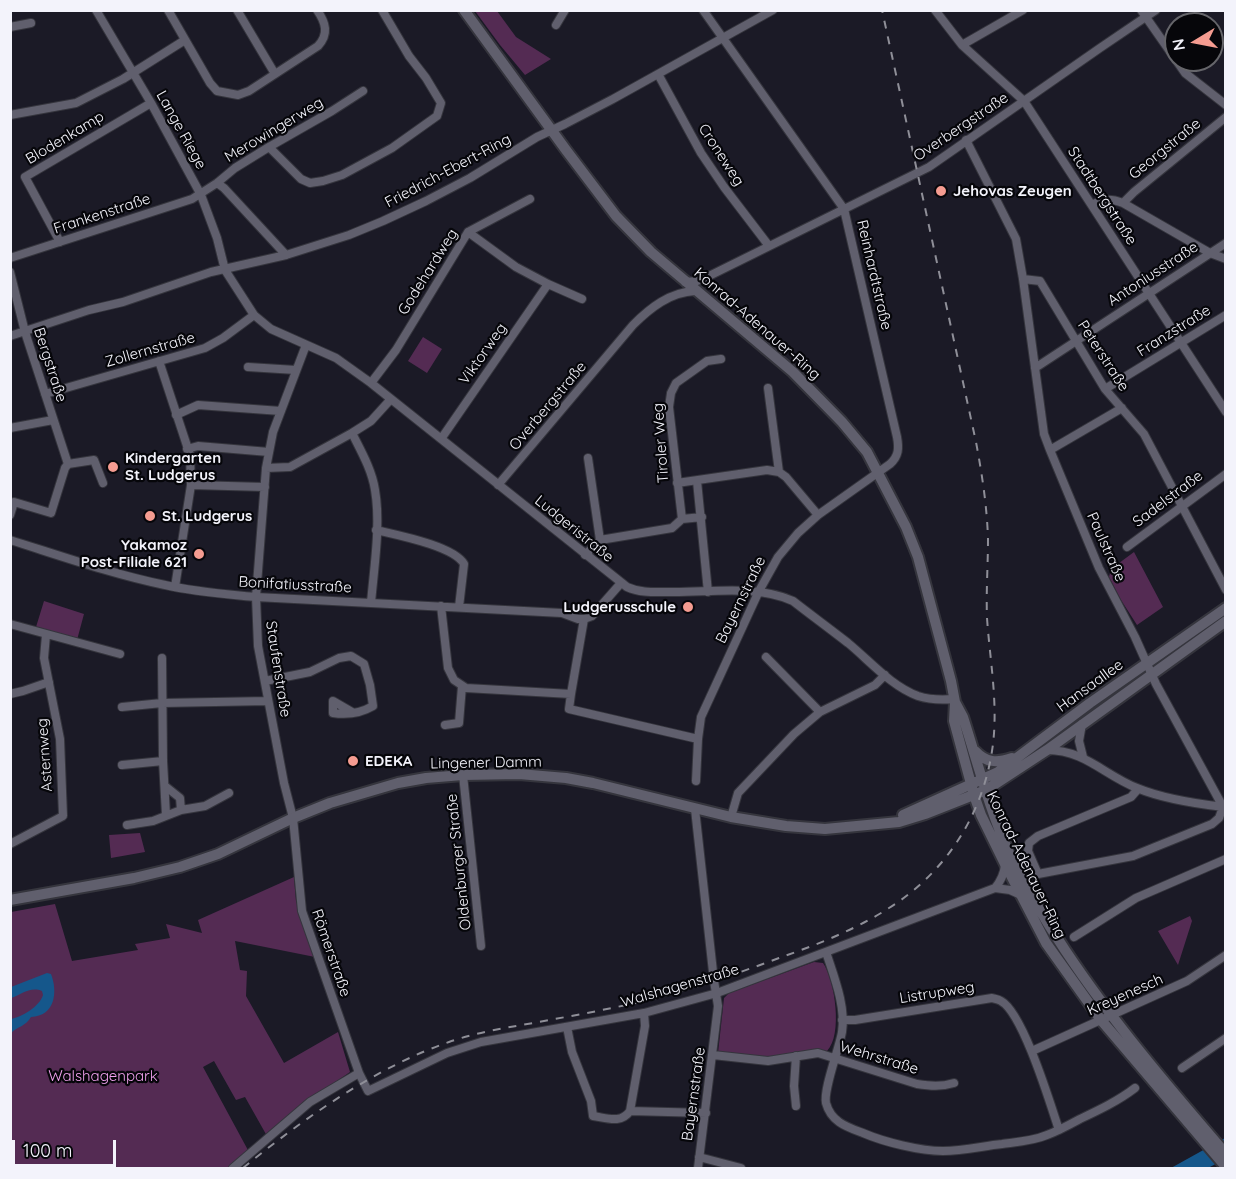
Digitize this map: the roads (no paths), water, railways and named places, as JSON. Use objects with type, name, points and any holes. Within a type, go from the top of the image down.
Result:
[{"type":"main road","name":"Konrad-Adenauer-Ring","points":[[464,10],[616,216],[651,252],[793,372],[818,396],[867,452],[906,527],[918,557],[955,700],[963,717],[997,824],[1038,907],[1107,1018]]},
{"type":"main road","name":"Hansaallee","points":[[985,785],[998,772],[1090,703],[1226,608]]},
{"type":"main road","name":"Hansaallee","points":[[972,790],[1047,750],[1226,621]]},
{"type":"main road","name":"Konrad-Adenauer-Ring","points":[[955,700],[954,721],[981,815],[1046,943],[1107,1018],[1127,1036],[1203,1134]]},
{"type":"main road","points":[[974,750],[984,759],[993,762],[1005,761],[1021,755]]},
{"type":"main road","name":"Lingener Damm","points":[[10,900],[134,878],[180,867],[218,854],[293,818],[363,792],[426,778],[519,774],[566,778],[731,817],[786,826],[825,829],[899,822],[925,814],[972,790]]},
{"type":"main road","points":[[1203,1134],[1226,1154]]},
{"type":"main road","points":[[1203,1134],[1226,1167]]},
{"type":"street","name":"Lange Riege","points":[[96,10],[151,103],[201,195],[217,237],[225,270]]},
{"type":"street","points":[[168,10],[210,83],[217,91],[238,95],[249,91],[318,46],[326,34],[326,27],[317,10]]},
{"type":"street","points":[[237,10],[275,74]]},
{"type":"street","points":[[269,147],[302,179],[310,183],[323,181],[342,175],[392,148],[437,116],[441,103],[409,56],[382,10]]},
{"type":"street","points":[[556,25],[565,10]]},
{"type":"street","name":"Reinhardtstraße","points":[[703,10],[844,209],[898,444],[897,457],[879,472]]},
{"type":"street","name":"Friedrich-Ebert-Ring","points":[[10,336],[89,310],[123,302],[211,272],[286,255],[359,231],[426,201],[482,171],[537,137],[658,74],[773,10]]},
{"type":"street","name":"Stadtbergstraße","points":[[935,10],[962,45],[1024,101],[1226,412]]},
{"type":"street","points":[[962,45],[1023,10]]},
{"type":"street","name":"Overbergstraße","points":[[686,282],[705,278],[929,167],[1144,14],[1156,10]]},
{"type":"street","points":[[1144,14],[1185,73],[1226,105]]},
{"type":"street","points":[[10,27],[31,23]]},
{"type":"street","points":[[10,115],[76,104],[185,40]]},
{"type":"street","name":"Croneweg","points":[[658,74],[701,153],[769,246]]},
{"type":"street","name":"Merowingerweg","points":[[201,195],[230,171],[363,91]]},
{"type":"street","name":"Blodenkamp","points":[[60,242],[25,177],[151,103]]},
{"type":"street","name":"Georgstraße","points":[[1124,203],[1134,192],[1226,117]]},
{"type":"street","points":[[966,140],[1016,239],[1023,279]]},
{"type":"street","points":[[217,183],[232,196],[286,255]]},
{"type":"street","name":"Frankenstraße","points":[[10,258],[201,195]]},
{"type":"street","name":"Godehardweg","points":[[371,383],[394,352],[468,232],[530,199]]},
{"type":"street","points":[[1092,205],[1098,200],[1107,199],[1124,203],[1210,253],[1226,259]]},
{"type":"street","points":[[468,232],[516,267],[582,299]]},
{"type":"street","name":"Antoniusstraße","points":[[1035,368],[1226,243]]},
{"type":"street","name":"Ludgeristraße","points":[[225,270],[254,315],[271,329],[336,358],[371,383],[621,583],[633,590],[646,592],[759,591],[793,601],[885,675],[917,696],[955,700]]},
{"type":"street","name":"Bergstraße","points":[[10,272],[25,332],[68,464]]},
{"type":"street","points":[[671,296],[677,284],[675,273]]},
{"type":"street","points":[[699,294],[705,278]]},
{"type":"street","name":"Peterstraße","points":[[1023,279],[1040,281],[1105,389],[1144,434],[1226,590]]},
{"type":"street","name":"Paulstraße","points":[[1023,279],[1044,434],[1050,450],[1099,568],[1152,674],[1224,807]]},
{"type":"street","name":"Viktorweg","points":[[441,439],[548,284]]},
{"type":"street","name":"Overbergstraße","points":[[498,485],[646,312],[671,296],[685,291],[699,294]]},
{"type":"street","name":"Zollernstraße","points":[[45,394],[205,348],[254,315]]},
{"type":"street","name":"Franzstraße","points":[[1105,389],[1226,315]]},
{"type":"street","name":"Staufenstraße","points":[[293,818],[258,646],[256,597],[266,468],[273,432],[306,345]]},
{"type":"street","name":"Tiroler Weg","points":[[682,519],[669,407],[672,393],[676,383],[707,361],[721,359]]},
{"type":"street","points":[[159,361],[190,455],[191,485],[175,587]]},
{"type":"street","points":[[248,368],[296,370]]},
{"type":"street","points":[[768,388],[779,472]]},
{"type":"street","points":[[266,468],[290,467],[352,433],[371,420],[391,399]]},
{"type":"street","points":[[176,415],[198,405],[281,411]]},
{"type":"street","points":[[1050,450],[1122,408]]},
{"type":"street","points":[[10,428],[53,420]]},
{"type":"street","points":[[352,433],[375,488],[376,530],[371,603]]},
{"type":"street","points":[[187,449],[198,446],[269,453]]},
{"type":"street","points":[[588,458],[600,540]]},
{"type":"street","points":[[10,515],[14,502],[51,513],[68,464],[94,460],[103,483]]},
{"type":"street","points":[[677,483],[767,470],[779,472],[786,477],[818,515]]},
{"type":"street","name":"Bayernstraße","points":[[696,781],[701,717],[759,591],[778,557],[798,533],[818,515],[879,472]]},
{"type":"street","name":"Sadelstraße","points":[[1127,547],[1226,474]]},
{"type":"street","points":[[697,480],[708,592]]},
{"type":"street","points":[[191,485],[265,487]]},
{"type":"street","points":[[585,555],[600,540],[672,528],[682,519],[702,517]]},
{"type":"street","points":[[376,530],[423,542],[461,557],[464,564],[459,607]]},
{"type":"street","name":"Bonifatiusstraße","points":[[10,540],[95,567],[175,587],[206,592],[256,597],[562,613],[584,619]]},
{"type":"street","points":[[621,583],[592,616],[584,619],[569,709],[698,740]]},
{"type":"street","points":[[441,606],[448,668],[454,680],[462,686],[480,690],[571,694]]},
{"type":"street","points":[[10,624],[120,654]]},
{"type":"street","name":"Asternweg","points":[[10,844],[63,816],[60,739],[44,658],[46,634]]},
{"type":"street","points":[[265,681],[310,672],[339,658],[351,656],[364,664],[373,706],[365,711],[352,712]]},
{"type":"street","points":[[766,657],[820,712]]},
{"type":"street","points":[[162,658],[166,815]]},
{"type":"street","points":[[731,817],[738,793],[794,734],[820,712],[875,685],[885,675]]},
{"type":"street","points":[[10,694],[23,692],[49,682]]},
{"type":"street","points":[[445,726],[459,723],[462,686]]},
{"type":"street","points":[[122,707],[162,703],[268,701]]},
{"type":"street","points":[[1082,724],[1079,741],[1083,757]]},
{"type":"street","points":[[1047,750],[1068,751],[1083,757],[1138,789],[1224,807],[1219,818],[1212,824],[1133,856],[1038,874],[1028,851],[1029,843],[1038,836],[1131,797],[1138,789]]},
{"type":"street","points":[[122,765],[163,761]]},
{"type":"street","name":"Oldenburger Straße","points":[[463,775],[481,946]]},
{"type":"street","points":[[165,786],[180,798],[181,810]]},
{"type":"street","points":[[127,825],[153,821],[181,810],[205,806],[229,793]]},
{"type":"street","name":"Bayernstraße","points":[[695,809],[718,1006],[698,1168]]},
{"type":"street","name":"Römerstraße","points":[[293,818],[302,911],[359,1073],[368,1091]]},
{"type":"street","points":[[1074,936],[1136,898],[1226,859]]},
{"type":"street","points":[[995,888],[1001,882],[1005,864]]},
{"type":"street","points":[[995,888],[1010,890],[1021,896]]},
{"type":"street","name":"Walshagenstraße","points":[[368,1091],[447,1053],[481,1042],[645,1013],[717,993],[995,888]]},
{"type":"street","points":[[826,952],[837,985],[843,1020],[836,1059],[826,1090],[826,1103],[832,1116],[840,1124],[873,1137],[943,1151],[1033,1139],[1059,1130],[1119,1100],[1135,1088]]},
{"type":"street","name":"Kreyenesch","points":[[1032,1051],[1186,981],[1226,955]]},
{"type":"street","name":"Listrupweg","points":[[843,1020],[992,998],[1002,1001],[1013,1014],[1032,1051],[1059,1130]]},
{"type":"street","points":[[567,1027],[572,1052],[591,1101],[593,1116],[619,1120],[626,1117],[630,1111],[645,1026],[645,1013]]},
{"type":"street","points":[[1182,1068],[1226,1038]]},
{"type":"street","name":"Wehrstraße","points":[[713,1055],[768,1060],[818,1053],[918,1084],[945,1086],[954,1083]]},
{"type":"street","points":[[796,1056],[794,1086],[796,1106]]},
{"type":"street","points":[[233,1168],[310,1102],[359,1073]]},
{"type":"street","points":[[630,1111],[706,1113]]},
{"type":"street","points":[[699,1157],[741,1168]]},
{"type":"water","points":[[47,973],[51,974],[54,988],[50,1008],[39,1016],[31,1017],[11,1033],[11,1019],[30,1010],[43,995],[42,991],[34,990],[11,998],[11,987]]},
{"type":"water","points":[[1225,1138],[1225,1159],[1208,1168],[1171,1168]]},
{"type":"railway","points":[[243,1168],[290,1131],[341,1096],[394,1065],[449,1042],[484,1032],[672,994],[749,969],[849,930],[889,908],[927,878],[944,860],[970,820],[987,775],[995,718],[987,618],[988,539],[985,502],[976,442],[882,10]]},
{"type":"place","name":"Jehovas Zeugen","points":[[941,191]]},
{"type":"place","name":"Kindergarten St. Ludgerus","points":[[113,467]]},
{"type":"place","name":"St. Ludgerus","points":[[150,516]]},
{"type":"place","name":"Yakamoz Post-Filiale 621","points":[[199,554]]},
{"type":"place","name":"Ludgerusschule","points":[[688,607]]},
{"type":"place","name":"EDEKA","points":[[353,761]]},
{"type":"park label","name":"Walshagenpark","points":[[103,1076]]}]
